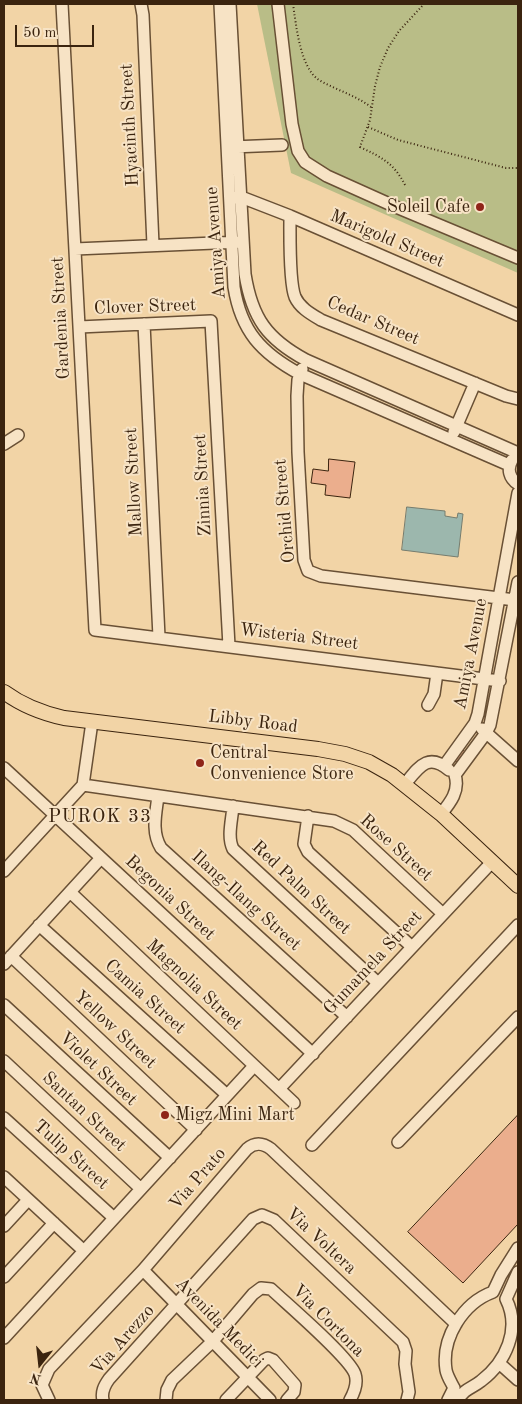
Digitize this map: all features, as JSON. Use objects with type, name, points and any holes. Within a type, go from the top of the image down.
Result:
[{"type":"main road","name":"Libby Road","points":[[4,692],[20,704],[40,713],[92,722],[318,749],[345,754],[369,762],[405,784],[441,814],[518,886]]},
{"type":"street","name":"Gardenia Street","points":[[62,4],[95,630]]},
{"type":"street","name":"Hyacinth Street","points":[[141,4],[153,245]]},
{"type":"street","name":"Amiya Avenue","points":[[220,4],[236,198],[237,242],[234,287],[238,309],[256,341],[266,352],[300,374],[509,465]]},
{"type":"street","name":"Amiya Avenue","points":[[230,4],[233,147]]},
{"type":"street","points":[[278,4],[292,124],[298,152],[305,162],[315,170],[396,207],[518,258]]},
{"type":"street","points":[[233,147],[282,145]]},
{"type":"street","name":"Marigold Street","points":[[236,198],[290,216],[518,315]]},
{"type":"street","name":"Cedar Street","points":[[290,216],[292,286],[295,298],[305,310],[321,320],[506,396],[518,398]]},
{"type":"street","points":[[75,249],[237,242]]},
{"type":"street","name":"Amiya Avenue","points":[[237,242],[252,304],[273,339],[283,347],[306,360],[518,453]]},
{"type":"street","name":"Clover Street","points":[[79,327],[212,322]]},
{"type":"street","name":"Zinnia Street","points":[[212,322],[229,646]]},
{"type":"street","name":"Mallow Street","points":[[144,324],[159,637]]},
{"type":"street","name":"Orchid Street","points":[[306,360],[297,388],[298,452],[305,574],[515,600]]},
{"type":"street","points":[[450,440],[474,383]]},
{"type":"street","points":[[4,444],[18,435]]},
{"type":"street","points":[[518,453],[512,458],[509,465],[510,475],[518,484]]},
{"type":"street","name":"Amiya Avenue","points":[[444,766],[475,723],[478,714],[518,493]]},
{"type":"street","name":"Amiya Avenue","points":[[441,814],[454,797],[457,785],[455,776],[486,734],[492,720],[518,582]]},
{"type":"street","name":"Wisteria Street","points":[[95,630],[500,681]]},
{"type":"street","points":[[428,705],[434,694],[437,673]]},
{"type":"street","points":[[4,872],[83,785],[92,722]]},
{"type":"street","points":[[475,723],[518,761]]},
{"type":"street","points":[[405,784],[422,765],[432,762],[444,766],[455,776]]},
{"type":"street","name":"Begonia Street","points":[[6,775],[55,815],[312,1054]]},
{"type":"street","name":"Rose Street","points":[[83,785],[334,821],[353,830],[443,914]]},
{"type":"street","name":"Ilang-Ilang Street","points":[[158,796],[154,830],[156,841],[161,848],[347,1017]]},
{"type":"street","name":"Red Palm Street","points":[[233,806],[230,843],[234,849],[378,983]]},
{"type":"street","points":[[308,816],[304,844],[308,852],[412,947]]},
{"type":"street","points":[[7,960],[100,858]]},
{"type":"street","name":"Gumamela Street","points":[[279,1089],[492,862]]},
{"type":"street","name":"Magnolia Street","points":[[70,892],[294,1103]]},
{"type":"street","name":"Camia Street","points":[[39,925],[227,1096]]},
{"type":"street","points":[[312,1145],[518,925]]},
{"type":"street","name":"Yellow Street","points":[[7,960],[196,1130]]},
{"type":"street","name":"Violet Street","points":[[4,1006],[170,1158]]},
{"type":"street","points":[[398,1142],[518,1017]]},
{"type":"street","name":"Santan Street","points":[[4,1061],[141,1189]]},
{"type":"street","points":[[4,1338],[254,1066]]},
{"type":"street","name":"Tulip Street","points":[[4,1118],[114,1218]]},
{"type":"street","name":"Via Prato","points":[[49,1400],[42,1385],[49,1369],[143,1270],[252,1145],[259,1144],[271,1149],[456,1324]]},
{"type":"street","points":[[4,1177],[84,1250]]},
{"type":"street","points":[[4,1226],[28,1200]]},
{"type":"street","name":"Via Voltera","points":[[177,1306],[253,1219],[262,1215],[268,1216],[403,1342],[406,1351],[407,1400]]},
{"type":"street","points":[[4,1277],[54,1223]]},
{"type":"street","points":[[458,1393],[446,1372],[448,1346],[456,1324],[468,1307],[483,1296],[493,1292],[514,1260],[518,1248]]},
{"type":"street","name":"Avenida Medici","points":[[143,1270],[270,1400]]},
{"type":"street","points":[[506,1299],[518,1272]]},
{"type":"street","name":"Via Cortona","points":[[166,1400],[167,1390],[172,1380],[213,1341],[253,1294],[261,1288],[271,1290],[348,1363],[355,1374],[356,1381],[350,1400]]},
{"type":"street","points":[[448,1400],[484,1380],[499,1363],[509,1346],[512,1312],[506,1299],[493,1292]]},
{"type":"street","name":"Via Arezzo","points":[[104,1400],[103,1392],[109,1379],[177,1306]]},
{"type":"street","points":[[226,1400],[268,1358],[273,1360],[295,1385],[294,1392],[287,1400]]},
{"type":"street","points":[[499,1363],[518,1380]]},
{"type":"path","points":[[293,4],[298,39],[309,69],[317,79],[359,98],[371,107]]},
{"type":"path","points":[[405,185],[400,175],[389,162],[360,148],[368,127],[380,67],[388,48],[399,32],[424,4]]},
{"type":"path","points":[[368,127],[398,140],[506,168],[518,168]]},
{"type":"green space","points":[[257,4],[518,4],[518,273],[291,173]]},
{"type":"shaded area","points":[[407,507],[445,511],[445,516],[457,518],[458,513],[463,514],[458,557],[402,550]]},
{"type":"building","points":[[329,459],[355,462],[350,498],[325,495],[326,485],[311,483],[313,469],[328,471]]},
{"type":"building","points":[[459,747],[469,755],[461,765],[451,758]]},
{"type":"building","points":[[518,1115],[518,1224],[463,1283],[408,1232]]},
{"type":"place","name":"Soleil Cafe","points":[[480,207]]},
{"type":"place","name":"Central Convenience Store","points":[[200,763]]},
{"type":"place","name":"Migz Mini Mart","points":[[165,1115]]},
{"type":"district","name":"PUROK 33","points":[[100,817]]}]
